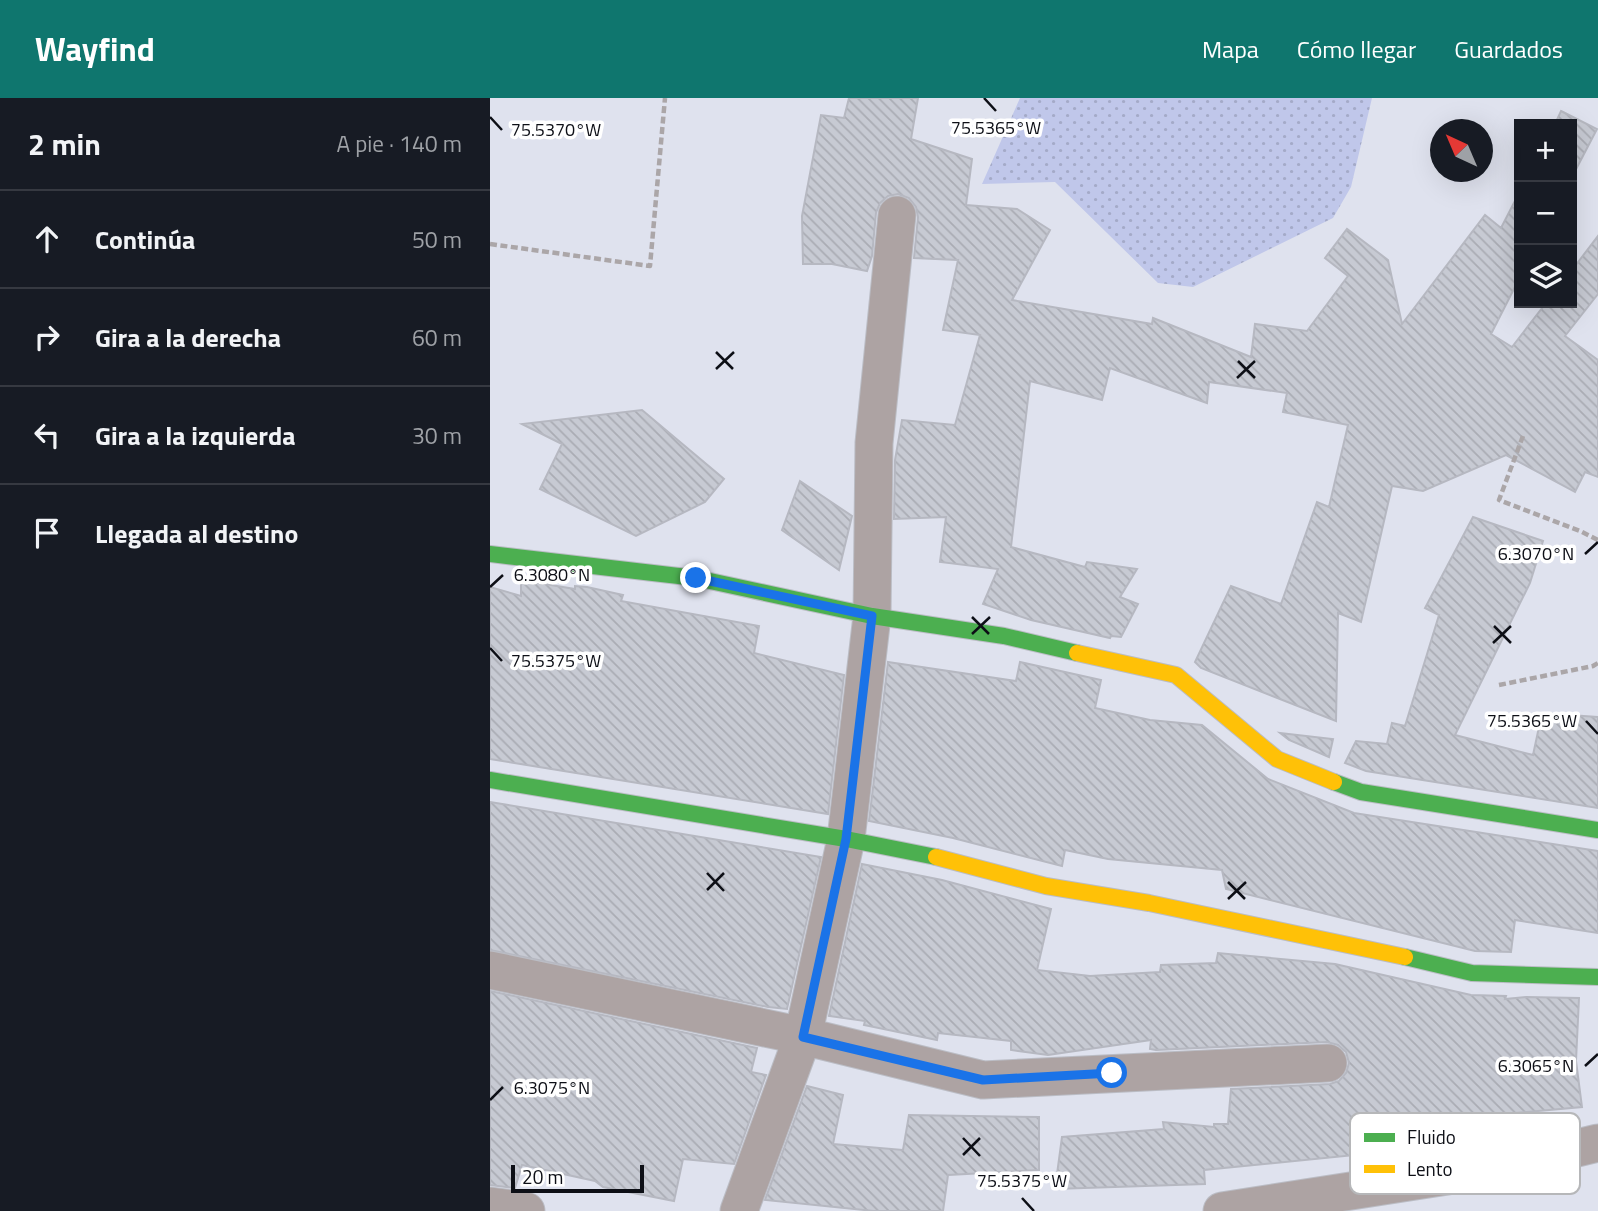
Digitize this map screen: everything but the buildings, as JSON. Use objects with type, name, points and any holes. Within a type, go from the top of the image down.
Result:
[{"type":"street","points":[[739,1211],[803,1037],[846,839],[872,616],[874,443],[897,215]]},
{"type":"street","points":[[490,554],[696,578],[872,616],[1004,636],[1176,675],[1277,759],[1361,792],[1598,830]]},
{"type":"street","points":[[490,780],[846,839],[947,859],[1046,886],[1149,903],[1472,973],[1598,977]]},
{"type":"street","points":[[490,970],[803,1037],[983,1080],[1328,1063]]},
{"type":"street","points":[[1580,1147],[1598,1143]]},
{"type":"street","points":[[1222,1211],[1350,1191]]},
{"type":"street","points":[[490,1206],[526,1211]]},
{"type":"path","points":[[490,244],[650,266],[665,98]]},
{"type":"path","points":[[1523,436],[1499,500],[1598,540]]},
{"type":"path","points":[[1499,685],[1598,663]]},
{"type":"shaded area","points":[[1020,98],[1372,98],[1351,187],[1333,218],[1193,287],[1158,283],[1055,182],[982,184]]},
{"type":"traffic: fast","points":[[490,554],[696,578],[872,616],[1004,636],[1077,653]]},
{"type":"traffic: fast","points":[[490,780],[846,839],[936,857]]},
{"type":"traffic: fast","points":[[1334,782],[1361,792],[1598,830]]},
{"type":"traffic: fast","points":[[1405,957],[1472,973],[1598,977]]},
{"type":"traffic: slow","points":[[1077,653],[1176,675],[1277,759],[1334,782]]},
{"type":"traffic: slow","points":[[936,857],[1046,886],[1149,903],[1405,957]]},
{"type":"route","points":[[696,578],[872,616],[846,839],[803,1037],[983,1080],[1112,1073]]}]
